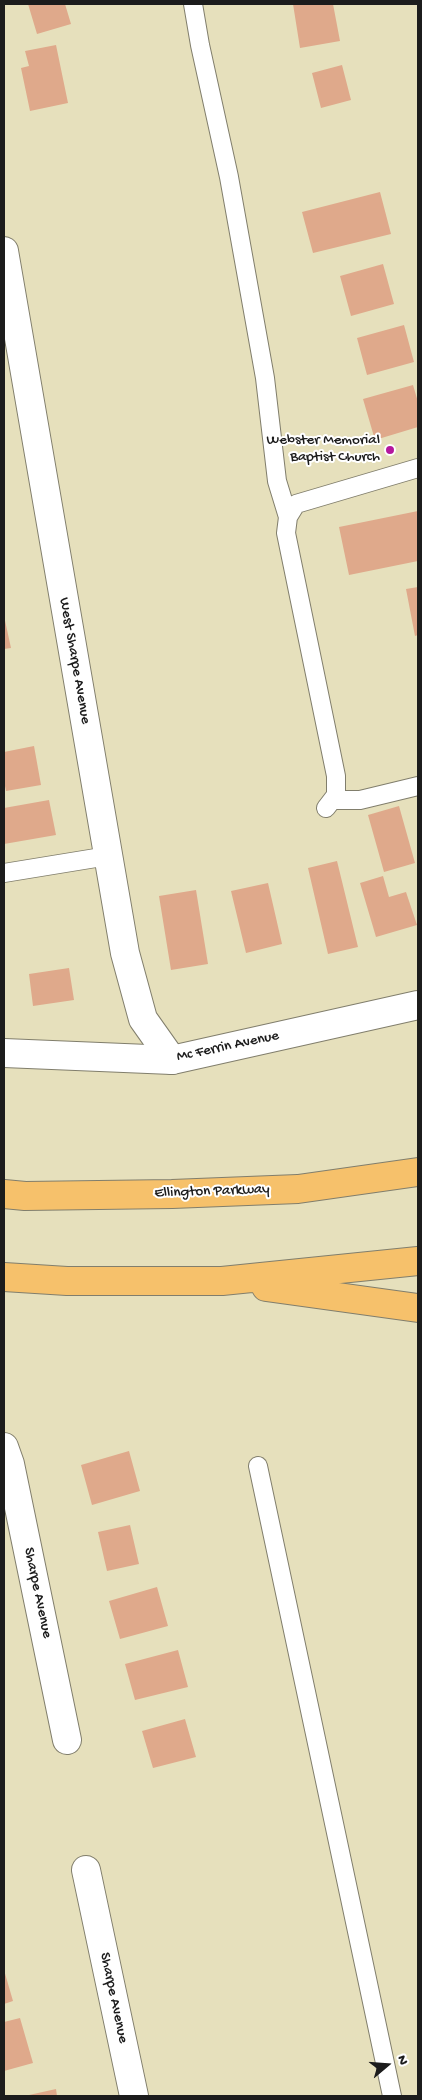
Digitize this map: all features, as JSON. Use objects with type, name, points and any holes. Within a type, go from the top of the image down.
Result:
[{"type":"highway","name":"Ellington Parkway","points":[[4,1194],[25,1196],[172,1194],[298,1189],[418,1172]]},
{"type":"highway","points":[[4,1277],[67,1281],[222,1281],[418,1261]]},
{"type":"highway","points":[[222,1281],[418,1308]]},
{"type":"street","name":"West Sharpe Avenue","points":[[4,251],[124,952],[143,1019],[172,1060]]},
{"type":"street","name":"Mc Ferrin Avenue","points":[[4,1053],[172,1060],[418,1005]]},
{"type":"street","name":"Sharpe Avenue","points":[[4,1447],[10,1464],[67,1740]]},
{"type":"street","name":"Sharpe Avenue","points":[[86,1870],[134,2096]]},
{"type":"lane","points":[[193,4],[229,177],[264,368],[277,481],[288,517],[286,533],[336,776],[336,795],[329,804],[360,800],[418,786]]},
{"type":"lane","points":[[288,517],[296,504],[418,468]]},
{"type":"lane","points":[[4,873],[108,856]]},
{"type":"lane","points":[[258,1466],[392,2096]]},
{"type":"building","points":[[28,4],[65,4],[71,24],[37,34]]},
{"type":"building","points":[[293,4],[333,4],[340,41],[300,48]]},
{"type":"building","points":[[56,45],[68,103],[30,111],[21,68],[29,66],[25,51]]},
{"type":"building","points":[[342,65],[351,100],[321,108],[312,73]]},
{"type":"building","points":[[380,192],[391,234],[313,253],[302,212]]},
{"type":"building","points":[[383,264],[394,304],[351,316],[340,276]]},
{"type":"building","points":[[404,325],[414,362],[367,375],[357,338]]},
{"type":"building","points":[[413,385],[418,402],[418,427],[375,440],[363,399]]},
{"type":"building","points":[[418,511],[418,561],[349,575],[339,527]]},
{"type":"building","points":[[418,587],[418,635],[415,636],[406,589]]},
{"type":"building","points":[[4,616],[11,648],[4,649]]},
{"type":"building","points":[[34,746],[41,785],[6,791],[4,752]]},
{"type":"building","points":[[49,800],[56,835],[4,844],[4,808]]},
{"type":"building","points":[[399,806],[415,863],[384,872],[368,815]]},
{"type":"building","points":[[337,861],[358,947],[328,954],[308,868]]},
{"type":"building","points":[[383,876],[389,897],[406,892],[417,925],[376,937],[360,883]]},
{"type":"building","points":[[268,883],[282,944],[246,953],[231,891]]},
{"type":"building","points":[[196,890],[208,964],[171,970],[159,896]]},
{"type":"building","points":[[69,968],[74,1000],[33,1006],[29,974]]},
{"type":"building","points":[[129,1451],[140,1491],[92,1505],[81,1465]]},
{"type":"building","points":[[130,1525],[139,1564],[107,1571],[98,1532]]},
{"type":"building","points":[[157,1587],[168,1626],[120,1639],[109,1601]]},
{"type":"building","points":[[178,1650],[188,1687],[135,1700],[125,1664]]},
{"type":"building","points":[[185,1719],[196,1757],[153,1768],[142,1731]]},
{"type":"building","points":[[4,1970],[13,2001],[4,2004]]},
{"type":"building","points":[[20,2018],[33,2063],[4,2071],[4,2022]]},
{"type":"building","points":[[56,2089],[57,2096],[29,2095]]},
{"type":"place","name":"Webster Memorial Baptist Church","points":[[390,450]]}]
